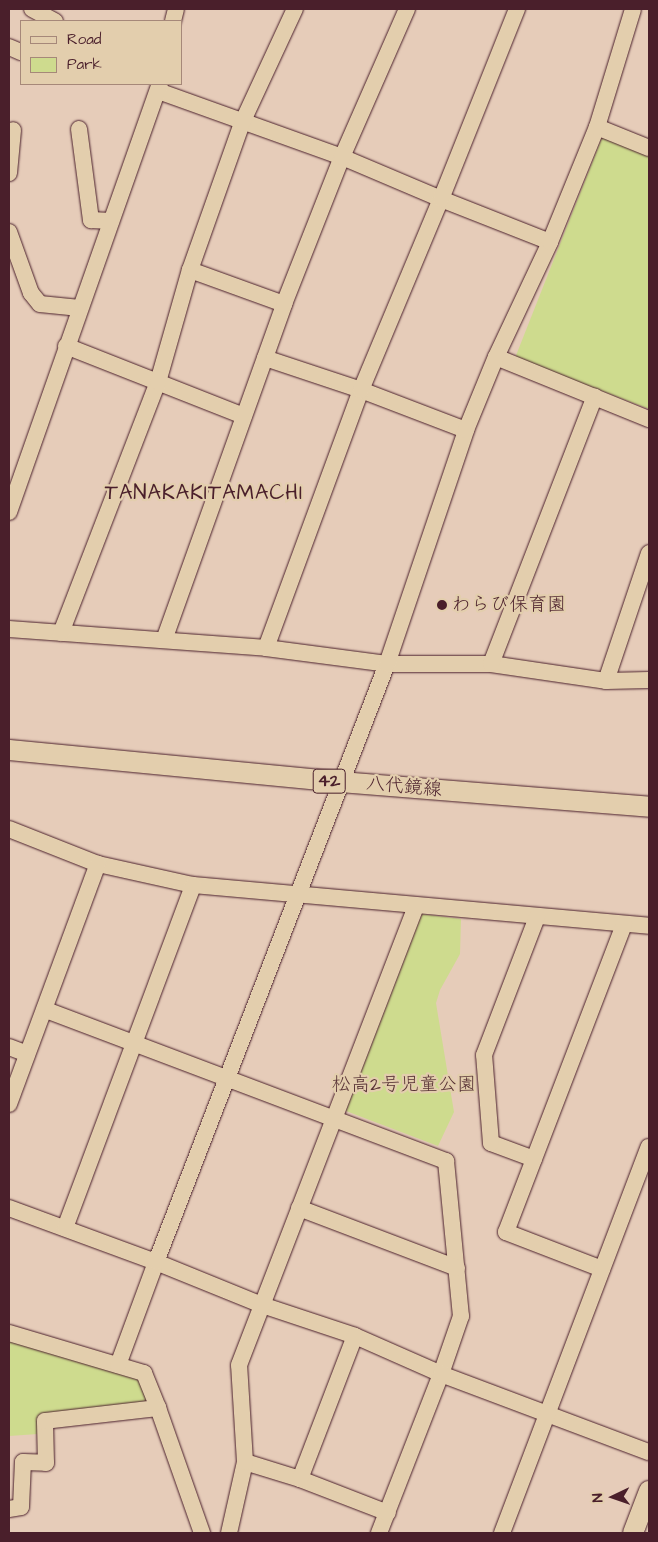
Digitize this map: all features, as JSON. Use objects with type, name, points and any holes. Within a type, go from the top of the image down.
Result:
[{"type":"main road","name":"八代鏡線","points":[[9,750],[340,782],[649,807]]},
{"type":"main road","points":[[633,1533],[649,1491]]},
{"type":"street","points":[[32,9],[53,20]]},
{"type":"street","points":[[60,633],[158,382],[190,270],[242,123],[295,9]]},
{"type":"street","points":[[164,640],[284,304],[342,157],[407,9]]},
{"type":"street","points":[[266,648],[361,390],[441,200],[517,9]]},
{"type":"street","points":[[118,1365],[156,1262],[299,895],[340,782],[387,664],[466,430],[496,357],[550,242],[597,127],[632,9]]},
{"type":"street","points":[[9,512],[14,479],[66,346],[159,87],[242,123],[342,157],[441,200],[550,242]]},
{"type":"street","points":[[597,127],[649,148]]},
{"type":"street","points":[[9,173],[14,130]]},
{"type":"street","points":[[76,136],[83,196],[91,220],[111,221]]},
{"type":"street","points":[[9,232],[31,293],[40,304],[80,308]]},
{"type":"street","points":[[190,270],[284,304]]},
{"type":"street","points":[[66,346],[244,416]]},
{"type":"street","points":[[496,357],[649,419]]},
{"type":"street","points":[[265,358],[361,390],[466,430]]},
{"type":"street","points":[[491,664],[595,396]]},
{"type":"street","points":[[606,681],[649,553]]},
{"type":"street","points":[[9,629],[266,648],[387,664],[491,664],[606,681],[649,680]]},
{"type":"street","points":[[11,835],[98,864],[193,885],[649,926]]},
{"type":"street","points":[[9,1104],[27,1054],[46,1010],[98,864]]},
{"type":"street","points":[[65,1228],[193,885]]},
{"type":"street","points":[[229,1533],[245,1462],[239,1365],[332,1118],[416,906]]},
{"type":"street","points":[[534,1159],[491,1143],[484,1055],[537,917]]},
{"type":"street","points":[[602,1269],[506,1232],[624,924]]},
{"type":"street","points":[[46,1010],[446,1161],[461,1316],[441,1374],[379,1533]]},
{"type":"street","points":[[9,1047],[27,1054]]},
{"type":"street","points":[[502,1533],[549,1414],[649,1147]]},
{"type":"street","points":[[9,1208],[156,1262],[262,1306],[356,1336],[441,1374],[649,1452]]},
{"type":"street","points":[[299,1208],[457,1268]]},
{"type":"street","points":[[9,1333],[144,1373],[202,1533]]},
{"type":"street","points":[[300,1478],[356,1336]]},
{"type":"street","points":[[9,1508],[21,1507],[23,1462],[46,1463],[45,1421],[158,1408]]},
{"type":"street","points":[[245,1462],[300,1478],[388,1512]]},
{"type":"green space","points":[[603,135],[649,155],[649,409],[515,358]]},
{"type":"green space","name":"松高2号児童公園","points":[[422,914],[461,919],[460,954],[440,990],[436,1003],[454,1112],[438,1146],[346,1111]]},
{"type":"green space","points":[[9,1339],[139,1378],[151,1406],[39,1419],[38,1434],[9,1436]]},
{"type":"place","name":"わらび保育園","points":[[442,605]]},
{"type":"district","name":"TANAKAKITAMACHI","points":[[204,493]]}]
